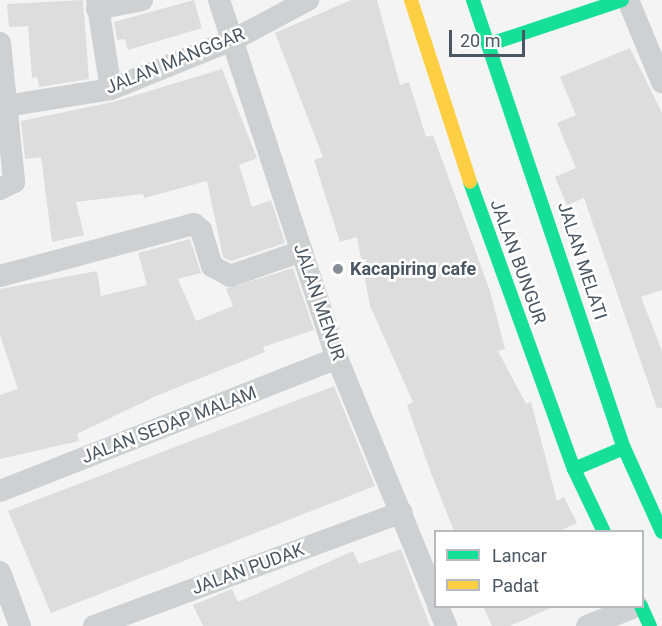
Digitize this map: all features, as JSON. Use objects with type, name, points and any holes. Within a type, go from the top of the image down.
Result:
[{"type":"main road","name":"JALAN BUNGUR","points":[[411,0],[436,88],[574,469],[604,530]]},
{"type":"main road","name":"JALAN MELATI","points":[[473,0],[490,44],[624,448],[662,532]]},
{"type":"main road","points":[[490,44],[622,0]]},
{"type":"main road","points":[[574,469],[624,448]]},
{"type":"main road","points":[[640,608],[650,626]]},
{"type":"street","points":[[111,89],[97,4],[142,0]]},
{"type":"street","name":"JALAN MENUR","points":[[219,0],[235,39],[337,358],[402,512],[434,596]]},
{"type":"street","name":"JALAN MANGGAR","points":[[3,107],[111,89],[235,39],[308,0]]},
{"type":"street","points":[[628,0],[662,82]]},
{"type":"street","points":[[0,43],[3,107],[14,182],[0,189]]},
{"type":"street","points":[[0,276],[194,224],[201,230],[212,266],[230,276],[302,251]]},
{"type":"street","name":"JALAN SEDAP MALAM","points":[[0,491],[337,358]]},
{"type":"street","name":"JALAN PUDAK","points":[[94,626],[402,512]]},
{"type":"street","points":[[0,572],[20,626]]},
{"type":"street","points":[[439,608],[446,626]]},
{"type":"street","points":[[587,626],[634,608]]},
{"type":"building","points":[[83,0],[89,79],[39,87],[37,77],[32,78],[28,26],[9,27],[7,4]]},
{"type":"building","points":[[194,0],[202,28],[128,50],[125,39],[117,40],[114,22]]},
{"type":"building","points":[[351,0],[377,0],[400,85],[409,82],[426,137],[433,135],[490,291],[505,349],[498,351],[526,404],[531,402],[557,501],[564,497],[577,523],[561,530],[454,530],[407,405],[413,402],[370,306],[357,237],[340,242],[314,160],[323,157],[275,33]]},
{"type":"building","points":[[630,48],[662,113],[662,290],[641,297],[662,351],[662,408],[657,408],[584,198],[567,205],[555,177],[576,168],[557,123],[576,115],[560,77]]},
{"type":"building","points":[[222,69],[257,158],[239,165],[252,207],[271,200],[285,243],[231,261],[223,257],[207,181],[144,198],[143,194],[76,202],[84,235],[52,242],[41,157],[25,159],[21,121],[113,102]]},
{"type":"building","points":[[190,239],[201,273],[178,279],[196,321],[233,306],[226,289],[293,268],[314,330],[263,347],[265,352],[156,396],[77,434],[79,441],[0,459],[0,395],[18,389],[0,335],[0,289],[97,271],[101,296],[147,285],[138,253]]},
{"type":"building","points":[[334,386],[375,486],[51,613],[8,511]]},
{"type":"building","points":[[401,549],[430,626],[203,626],[193,605],[232,589],[238,602],[353,551],[359,564]]},
{"type":"building","points":[[484,608],[550,608],[510,626],[492,626]]},
{"type":"traffic: fast","points":[[473,0],[624,448],[662,532]]},
{"type":"traffic: fast","points":[[490,44],[622,0]]},
{"type":"traffic: fast","points":[[470,182],[574,469],[603,530]]},
{"type":"traffic: fast","points":[[574,469],[624,448]]},
{"type":"traffic: fast","points":[[642,608],[650,626]]},
{"type":"traffic: slow","points":[[411,0],[470,182]]},
{"type":"place","name":"Kacapiring cafe","points":[[338,269]]}]
